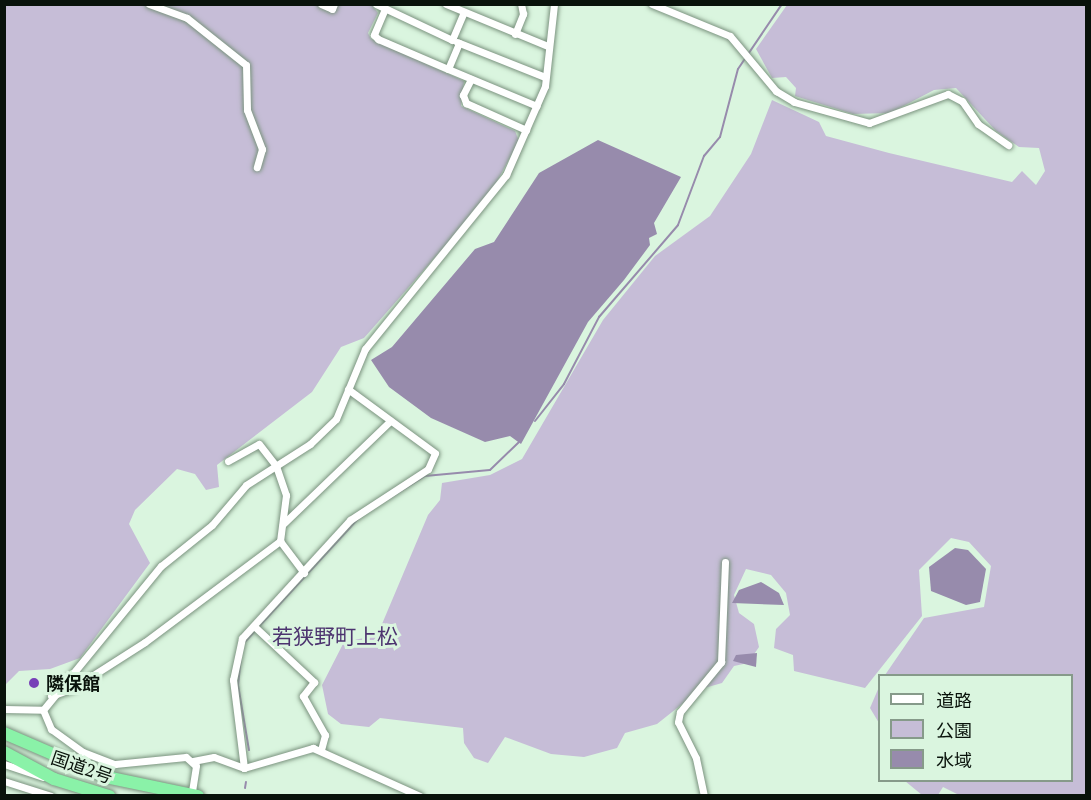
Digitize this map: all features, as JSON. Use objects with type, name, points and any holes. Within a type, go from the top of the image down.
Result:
[{"type":"highway","name":"国道2号","points":[[4,733],[106,777],[194,795]]},
{"type":"highway","name":"国道2号","points":[[4,752],[54,778],[110,795]]},
{"type":"street","points":[[149,4],[187,18],[246,65],[247,110],[262,149],[257,167]]},
{"type":"street","points":[[321,4],[332,9],[334,4]]},
{"type":"street","points":[[376,4],[384,11],[545,77]]},
{"type":"street","points":[[446,4],[462,9],[514,34],[548,46]]},
{"type":"street","points":[[514,34],[521,4]]},
{"type":"street","points":[[43,710],[51,696],[161,566],[212,525],[246,485],[324,432],[348,389],[364,350],[493,197],[537,106],[545,77],[554,4]]},
{"type":"street","points":[[652,4],[730,36],[748,53],[776,91],[822,112],[869,123],[948,94],[962,100],[978,124],[1008,145]]},
{"type":"street","points":[[448,69],[462,9]]},
{"type":"street","points":[[384,11],[374,35],[378,39],[537,106]]},
{"type":"street","points":[[471,79],[463,95],[466,103],[526,130]]},
{"type":"street","points":[[244,768],[233,680],[237,648],[257,629],[350,520],[428,469],[432,449],[348,389]]},
{"type":"street","points":[[283,524],[390,421]]},
{"type":"street","points":[[51,696],[73,688],[145,642],[280,541],[286,495],[276,466],[259,444],[228,461]]},
{"type":"street","points":[[280,541],[304,573]]},
{"type":"street","points":[[704,795],[696,758],[678,722],[721,662],[725,562]]},
{"type":"street","points":[[257,629],[314,682],[303,696],[325,735],[321,750]]},
{"type":"street","points":[[4,709],[43,710]]},
{"type":"street","points":[[43,710],[51,729],[82,752],[115,764],[133,766],[180,756],[193,761],[208,756],[244,768],[302,748],[321,750],[419,795]]},
{"type":"street","points":[[193,761],[194,795]]},
{"type":"street","points":[[4,764],[54,778]]},
{"type":"street","points":[[4,781],[51,795]]},
{"type":"green space","points":[[4,5],[372,5],[378,13],[368,33],[371,39],[464,81],[461,106],[515,131],[519,141],[489,196],[364,338],[341,347],[312,392],[217,465],[219,487],[206,490],[195,474],[177,469],[135,510],[129,524],[150,563],[80,658],[50,669],[19,671],[5,685]]},
{"type":"green space","points":[[787,5],[1086,5],[1086,795],[959,795],[943,787],[938,795],[922,795],[906,782],[1073,782],[1073,674],[886,674],[924,618],[984,607],[991,566],[969,542],[951,538],[919,570],[922,616],[865,688],[794,671],[793,655],[774,648],[776,629],[790,615],[786,593],[771,575],[746,569],[734,595],[739,613],[754,624],[759,647],[748,663],[734,666],[722,683],[701,689],[657,724],[625,733],[617,748],[584,757],[551,754],[505,737],[488,763],[474,758],[464,743],[463,728],[380,718],[369,727],[341,724],[328,714],[322,685],[344,642],[369,637],[382,624],[428,515],[440,500],[442,483],[490,475],[522,459],[603,320],[655,256],[710,216],[751,154],[772,100],[819,122],[826,136],[889,153],[1012,182],[1022,171],[1036,185],[1045,171],[1039,148],[1019,147],[996,131],[956,88],[934,90],[890,113],[853,114],[795,96],[796,88],[786,77],[772,78],[756,49]]},
{"type":"green space","points":[[878,689],[878,721],[870,708]]},
{"type":"water","points":[[598,140],[681,177],[654,223],[657,234],[649,238],[650,245],[588,322],[521,444],[510,436],[485,442],[431,418],[389,387],[371,360],[392,347],[475,249],[494,242],[539,173]]},
{"type":"water","points":[[955,548],[968,550],[986,569],[980,602],[966,605],[931,591],[929,567]]},
{"type":"water","points":[[761,582],[779,593],[784,605],[732,603],[739,590]]},
{"type":"water","points":[[757,653],[756,667],[733,661],[736,655]]},
{"type":"waterway","points":[[535,421],[564,384],[599,317],[678,225],[704,156],[720,137],[738,69],[782,4]]},
{"type":"waterway","points":[[380,504],[425,476],[490,470],[519,442]]},
{"type":"waterway","points":[[244,643],[360,517]]},
{"type":"waterway","points":[[241,657],[238,685],[249,750]]},
{"type":"waterway","points":[[245,788],[246,782]]},
{"type":"place","name":"隣保館","points":[[34,683]]},
{"type":"district","name":"若狭野町上松","points":[[335,636]]}]
